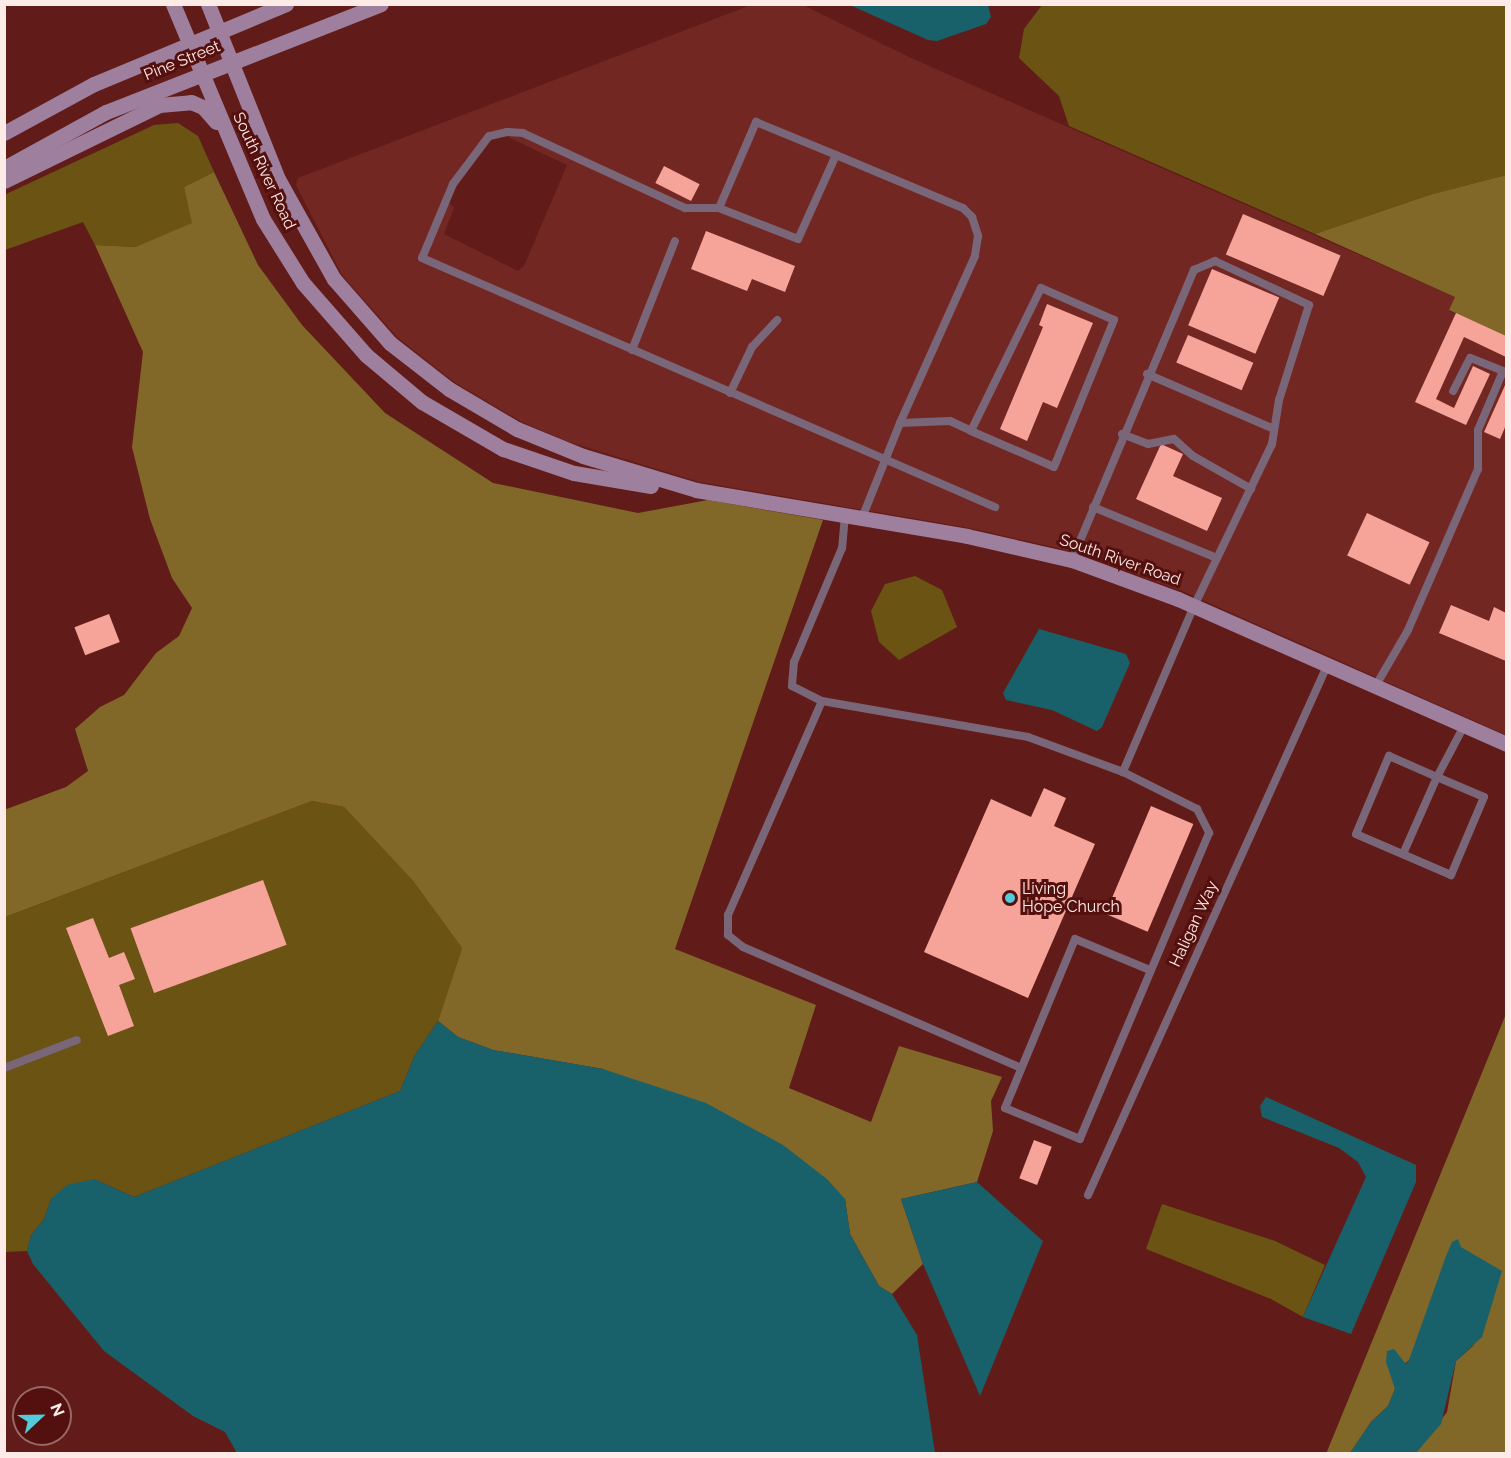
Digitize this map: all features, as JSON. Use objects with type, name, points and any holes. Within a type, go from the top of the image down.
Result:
[{"type":"main road","name":"South River Road","points":[[173,4],[263,219],[303,283],[366,355],[422,402],[503,449],[574,473],[638,485],[696,490],[845,515],[1015,545],[1072,560],[1194,606],[1506,744]]},
{"type":"main road","name":"South River Road","points":[[208,4],[278,179],[334,279],[390,343],[449,389],[517,429],[594,460],[696,490]]},
{"type":"main road","name":"Pine Street","points":[[4,133],[69,96],[188,43],[286,4]]},
{"type":"main road","name":"Pine Street","points":[[4,168],[105,112],[381,4]]},
{"type":"main road","points":[[4,181],[130,118],[176,101],[203,107],[228,139]]},
{"type":"lane","points":[[718,208],[756,122],[963,208],[972,217],[978,236],[975,256],[900,423],[862,518]]},
{"type":"lane","points":[[836,155],[798,239],[718,208],[686,208],[523,133],[507,132],[489,136],[453,184],[422,258],[995,507]]},
{"type":"lane","points":[[632,350],[675,241]]},
{"type":"lane","points":[[1072,560],[1147,374],[1194,270],[1215,261],[1309,305],[1279,400],[1272,444],[1194,606],[1123,772]]},
{"type":"lane","points":[[900,423],[950,421],[971,431],[1054,467],[1114,320],[1041,288],[971,431]]},
{"type":"lane","points":[[730,393],[752,347],[777,320]]},
{"type":"lane","points":[[1375,687],[1408,630],[1478,469],[1478,430],[1503,371],[1470,358],[1453,391]]},
{"type":"lane","points":[[1147,374],[1274,429]]},
{"type":"lane","points":[[1122,434],[1148,444],[1174,439],[1192,456],[1251,489]]},
{"type":"lane","points":[[1093,507],[1217,558]]},
{"type":"lane","points":[[845,515],[842,548],[790,679],[801,693],[822,701],[1028,737],[1123,772],[1197,809],[1209,833],[1080,1139],[1005,1108],[1075,939],[1150,970]]},
{"type":"lane","name":"Haligan Way","points":[[1088,1195],[1327,666]]},
{"type":"lane","points":[[822,701],[728,915],[728,935],[743,948],[1021,1068]]},
{"type":"lane","points":[[1403,854],[1437,777],[1464,726]]},
{"type":"lane","points":[[1389,756],[1437,777],[1484,797],[1451,875],[1356,834],[1389,756]]},
{"type":"lane","points":[[4,1068],[77,1040]]},
{"type":"shaded area","points":[[751,5],[803,5],[911,58],[1455,297],[1449,311],[1506,337],[1506,735],[1182,591],[1075,552],[970,528],[699,482],[566,441],[522,422],[454,382],[397,337],[342,275],[296,185],[298,178]],"holes":[[[504,135],[567,165],[524,266],[518,271],[444,234],[454,208],[446,199],[465,160],[496,136]]]},
{"type":"shaded area","points":[[1042,5],[1506,5],[1506,175],[1429,195],[1315,234],[1069,126],[1059,96],[1019,58],[1024,29]]},
{"type":"shaded area","points":[[178,123],[198,136],[214,172],[184,187],[193,223],[135,247],[95,245],[83,222],[5,250],[4,195],[154,125]]},
{"type":"shaded area","points":[[214,172],[258,265],[302,325],[385,413],[493,483],[638,513],[708,500],[823,520],[675,949],[816,1005],[789,1088],[871,1122],[899,1046],[1002,1077],[991,1101],[993,1131],[977,1182],[901,1199],[923,1264],[892,1294],[879,1286],[850,1234],[845,1199],[603,1069],[493,1050],[458,1037],[438,1021],[462,948],[413,881],[344,807],[312,801],[5,917],[4,810],[66,787],[88,771],[75,729],[100,707],[124,695],[156,653],[179,636],[192,608],[172,578],[150,519],[132,447],[143,352],[95,245],[135,247],[192,223],[184,187]]},
{"type":"shaded area","points":[[1506,175],[1506,337],[1449,310],[1455,297],[1315,234],[1429,195]]},
{"type":"shaded area","points":[[915,576],[942,590],[957,627],[899,660],[879,642],[871,611],[885,584]]},
{"type":"shaded area","points":[[312,801],[344,807],[413,881],[462,948],[438,1021],[415,1055],[400,1091],[134,1197],[94,1179],[51,1199],[44,1219],[31,1235],[27,1251],[5,1252],[5,917]]},
{"type":"shaded area","points":[[1506,1014],[1506,1453],[1416,1453],[1447,1412],[1456,1361],[1474,1345],[1420,1333],[1409,1360],[1393,1375],[1395,1389],[1388,1406],[1371,1422],[1350,1453],[1326,1454]]},
{"type":"shaded area","points":[[1162,1204],[1275,1241],[1325,1265],[1303,1317],[1271,1299],[1146,1249]]},
{"type":"water","points":[[850,5],[988,5],[991,17],[986,24],[937,41],[928,40]]},
{"type":"water","points":[[1039,629],[1126,654],[1130,663],[1102,727],[1097,731],[1052,710],[1006,700],[1003,693]]},
{"type":"water","points":[[438,1021],[458,1037],[493,1050],[603,1069],[706,1103],[783,1145],[827,1179],[845,1199],[850,1234],[879,1286],[892,1294],[917,1335],[935,1453],[237,1453],[225,1432],[193,1416],[104,1351],[33,1264],[27,1251],[31,1235],[44,1219],[51,1199],[67,1185],[94,1179],[134,1197],[400,1091],[415,1055]]},
{"type":"water","points":[[1266,1097],[1416,1165],[1416,1182],[1351,1334],[1303,1317],[1366,1177],[1358,1162],[1339,1148],[1262,1117],[1260,1106]]},
{"type":"water","points":[[977,1182],[1043,1241],[980,1396],[923,1264],[901,1199]]},
{"type":"water","points":[[1458,1239],[1461,1247],[1502,1271],[1482,1337],[1456,1361],[1441,1424],[1416,1453],[1350,1453],[1371,1422],[1388,1406],[1395,1389],[1386,1362],[1387,1351],[1394,1349],[1406,1364],[1409,1360],[1446,1256],[1452,1242]]},
{"type":"building","points":[[664,166],[700,184],[691,201],[655,183]]},
{"type":"building","points":[[1243,214],[1341,255],[1323,296],[1226,255]]},
{"type":"building","points":[[706,231],[795,266],[785,292],[752,279],[747,291],[691,269]]},
{"type":"building","points":[[1212,269],[1279,298],[1255,354],[1188,325]]},
{"type":"building","points":[[1047,304],[1093,323],[1057,408],[1043,402],[1027,441],[1000,429],[1043,327],[1039,325]]},
{"type":"building","points":[[1456,313],[1506,336],[1506,357],[1464,337],[1436,399],[1454,408],[1473,366],[1490,374],[1466,425],[1415,402]]},
{"type":"building","points":[[1188,335],[1253,363],[1242,390],[1176,363]]},
{"type":"building","points":[[1506,383],[1506,425],[1500,439],[1484,432]]},
{"type":"building","points":[[1161,444],[1183,454],[1173,476],[1222,498],[1207,531],[1136,499]]},
{"type":"building","points":[[1367,513],[1430,542],[1410,585],[1347,556]]},
{"type":"building","points":[[1451,605],[1489,621],[1494,607],[1506,613],[1506,661],[1439,633]]},
{"type":"building","points":[[109,614],[120,642],[85,655],[74,627]]},
{"type":"building","name":"Living Hope Church","points":[[1044,788],[1066,798],[1054,826],[1095,844],[1028,998],[924,952],[991,799],[1031,817]]},
{"type":"building","points":[[1151,806],[1193,824],[1148,932],[1105,914]]},
{"type":"building","points":[[263,880],[287,945],[154,993],[131,928]]},
{"type":"building","points":[[93,918],[109,958],[124,952],[135,979],[119,985],[134,1026],[108,1036],[66,928]]},
{"type":"building","points":[[1034,1140],[1052,1147],[1037,1185],[1019,1178]]},
{"type":"place","name":"Living Hope Church","points":[[1010,898]]}]
